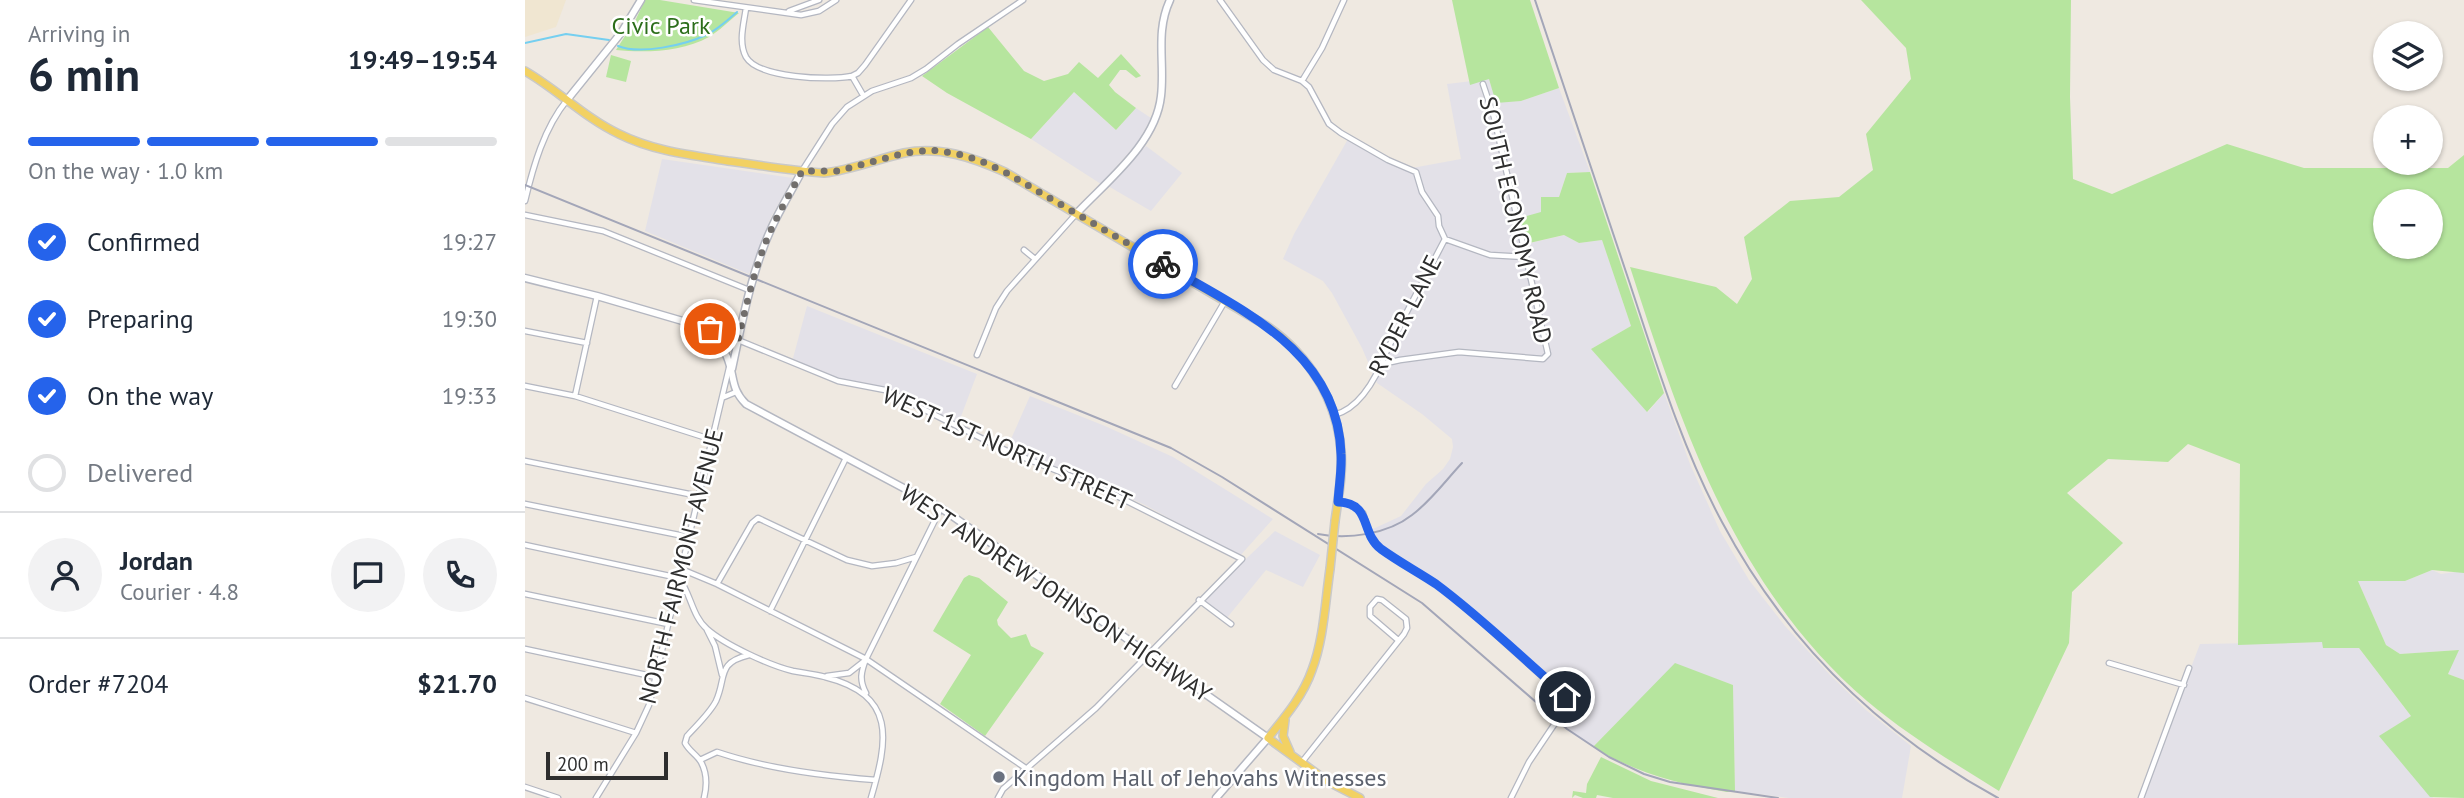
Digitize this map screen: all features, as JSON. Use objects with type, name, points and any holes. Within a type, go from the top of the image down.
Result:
[{"type":"main road","points":[[567,100],[621,33],[641,0]]},
{"type":"main road","points":[[1077,213],[1134,154],[1154,123],[1161,96],[1160,39],[1170,0]]},
{"type":"main road","points":[[525,71],[617,134],[643,145],[671,152],[802,171],[838,171],[905,153],[930,150],[979,160],[1077,213],[1225,301],[1278,333],[1298,352],[1318,378],[1334,415],[1341,453],[1338,502],[1321,637],[1312,672],[1295,704],[1216,798]]},
{"type":"main road","points":[[731,375],[749,290],[772,228],[802,171]]},
{"type":"main road","name":"WEST 1ST NORTH STREET","points":[[525,278],[597,296],[738,340]]},
{"type":"main road","points":[[706,330],[724,350],[736,392]]},
{"type":"main road","points":[[724,350],[738,340]]},
{"type":"main road","name":"WEST ANDREW JOHNSON HIGHWAY","points":[[736,392],[757,412],[941,508],[1327,780],[1360,798]]},
{"type":"main road","points":[[1286,717],[1283,736],[1292,755]]},
{"type":"street","points":[[694,0],[708,1],[722,7],[811,14],[836,0]]},
{"type":"street","points":[[785,12],[820,0]]},
{"type":"street","points":[[746,8],[741,40],[747,60],[755,67],[814,78],[840,78],[858,73],[911,0]]},
{"type":"street","points":[[802,171],[832,124],[847,107],[863,96],[911,78],[926,69],[957,44],[1023,0]]},
{"type":"street","points":[[1220,0],[1263,60],[1274,69],[1302,81],[1322,48],[1344,0]]},
{"type":"street","points":[[852,75],[863,96]]},
{"type":"street","name":"RYDER LANE","points":[[1302,81],[1315,94],[1323,114],[1335,128],[1388,160],[1416,172],[1422,192],[1438,216],[1445,239],[1382,364],[1360,398],[1349,408],[1334,415]]},
{"type":"street","name":"SOUTH ECONOMY ROAD","points":[[1382,364],[1459,352],[1547,358],[1494,117],[1483,83]]},
{"type":"street","points":[[525,201],[548,131],[555,115],[567,100]]},
{"type":"street","points":[[977,355],[996,308],[1007,291],[1077,213]]},
{"type":"street","points":[[525,215],[603,231],[749,290]]},
{"type":"street","points":[[1445,239],[1490,255],[1525,257]]},
{"type":"street","points":[[1024,250],[1035,259]]},
{"type":"street","points":[[575,396],[597,296]]},
{"type":"street","points":[[1175,386],[1225,301]]},
{"type":"street","points":[[525,331],[587,343]]},
{"type":"street","name":"WEST 1ST NORTH STREET","points":[[738,340],[838,381],[885,390],[997,446],[1101,488],[1242,559],[1199,600]]},
{"type":"street","name":"NORTH FAIRMONT AVENUE","points":[[596,798],[636,733],[649,705],[730,364]]},
{"type":"street","points":[[525,386],[575,396],[713,440]]},
{"type":"street","points":[[724,397],[736,392]]},
{"type":"street","points":[[770,611],[846,457]]},
{"type":"street","points":[[525,461],[699,496]]},
{"type":"street","points":[[1338,502],[1358,508],[1363,513],[1370,537],[1379,548],[1436,584],[1464,606],[1565,697],[1566,707],[1529,762],[1511,798]]},
{"type":"street","points":[[525,504],[689,537]]},
{"type":"street","points":[[871,798],[883,744],[883,727],[874,702],[861,684],[860,675],[941,508]]},
{"type":"street","points":[[717,584],[752,523],[758,518],[847,560],[872,566],[916,557]]},
{"type":"street","points":[[525,545],[679,578],[693,609],[715,646],[722,675]]},
{"type":"street","points":[[681,569],[717,584],[866,659],[1027,769]]},
{"type":"street","points":[[525,594],[668,624]]},
{"type":"street","points":[[1302,762],[1398,640],[1407,628],[1406,620],[1382,600],[1377,599],[1370,607],[1370,616],[1398,640]]},
{"type":"street","points":[[998,798],[1003,789],[1096,708],[1199,600],[1231,624]]},
{"type":"street","points":[[706,629],[750,654],[789,670],[825,677],[866,694]]},
{"type":"street","points":[[525,649],[656,677]]},
{"type":"street","points":[[705,798],[707,785],[700,760],[685,743],[687,736],[716,701],[727,665],[750,654]]},
{"type":"street","points":[[825,677],[849,673],[866,659]]},
{"type":"street","points":[[2109,663],[2184,685]]},
{"type":"street","points":[[2141,798],[2189,668]]},
{"type":"street","points":[[525,698],[636,733]]},
{"type":"street","points":[[700,760],[717,752],[751,762],[839,777],[876,780]]},
{"type":"street","points":[[525,788],[558,798]]},
{"type":"shaded area","points":[[525,0],[566,0],[556,27],[525,37]]},
{"type":"shaded area","points":[[1489,79],[1496,102],[1521,101],[1559,88],[1590,172],[1567,173],[1559,197],[1542,212],[1526,244],[1565,235],[1579,243],[1602,240],[1631,326],[1591,349],[1648,412],[1664,393],[1690,464],[1720,531],[1749,580],[1785,626],[1830,675],[1866,710],[1911,746],[1902,798],[1789,798],[1735,791],[1733,685],[1675,664],[1593,747],[1558,721],[1566,707],[1565,697],[1473,614],[1475,611],[1402,557],[1385,548],[1375,537],[1373,529],[1401,516],[1426,484],[1443,469],[1450,459],[1452,439],[1377,383],[1362,348],[1323,281],[1283,259],[1294,234],[1348,139],[1394,163],[1402,163],[1412,168],[1461,159],[1447,84]]},
{"type":"shaded area","points":[[1074,92],[1116,130],[1136,108],[1151,118],[1138,142],[1101,184],[1031,139]]},
{"type":"shaded area","points":[[1146,146],[1182,173],[1151,211],[1108,186]]},
{"type":"shaded area","points":[[662,159],[793,178],[771,217],[749,274],[645,231]]},
{"type":"shaded area","points":[[807,306],[977,374],[957,427],[885,390],[838,381],[792,362]]},
{"type":"shaded area","points":[[1030,396],[1173,457],[1273,519],[1239,557],[1147,506],[1091,480],[1007,448]]},
{"type":"shaded area","points":[[1275,531],[1320,555],[1303,587],[1266,570],[1226,619],[1202,601]]},
{"type":"shaded area","points":[[2432,570],[2441,574],[2464,571],[2464,680],[2448,674],[2458,650],[2400,654],[2386,645],[2358,581],[2405,581]]},
{"type":"shaded area","points":[[2323,642],[2324,648],[2359,648],[2411,716],[2380,736],[2433,798],[2141,798],[2200,644]]},
{"type":"green space","name":"Civic Park","points":[[645,0],[739,13],[709,37],[687,46],[651,51],[616,50]]},
{"type":"green space","points":[[1452,0],[1530,0],[1559,88],[1521,101],[1496,103],[1489,79],[1470,85]]},
{"type":"green space","points":[[1861,0],[2071,0],[2073,179],[2112,194],[2227,144],[2304,168],[2373,168],[2373,175],[2443,175],[2443,168],[2448,168],[2464,155],[2464,573],[2432,570],[2405,581],[2358,581],[2386,645],[2400,654],[2459,650],[2448,674],[2464,680],[2464,798],[2430,797],[2379,736],[2411,716],[2359,648],[2323,648],[2322,642],[2238,645],[2240,464],[2188,444],[2168,462],[2108,459],[2067,493],[2123,543],[2072,592],[2069,643],[1999,791],[1914,737],[1867,701],[1821,656],[1781,608],[1747,556],[1693,445],[1630,267],[1716,287],[1737,304],[1752,279],[1744,237],[1790,201],[1839,197],[1873,170],[1866,134],[1911,79],[1906,48]]},
{"type":"green space","points":[[988,27],[1024,71],[1044,81],[1068,74],[1079,62],[1098,78],[1121,54],[1141,76],[1136,78],[1126,70],[1120,70],[1109,85],[1136,108],[1116,130],[1074,92],[1031,139],[947,93],[922,76]]},
{"type":"green space","points":[[611,55],[631,61],[626,82],[606,77]]},
{"type":"green space","points":[[1590,172],[1664,393],[1647,412],[1591,349],[1631,326],[1602,240],[1579,243],[1564,235],[1525,244],[1520,218],[1541,212],[1541,197],[1559,197],[1567,173]]},
{"type":"green space","points":[[969,575],[979,578],[1008,602],[997,620],[998,625],[1011,638],[1026,634],[1031,646],[1044,653],[985,736],[940,704],[971,655],[933,631],[964,578]]},
{"type":"green space","points":[[1675,663],[1733,685],[1735,791],[1727,792],[1674,781],[1625,764],[1593,747]]},
{"type":"green space","points":[[1601,757],[1651,781],[1718,798],[1613,798],[1597,795],[1596,798],[1583,798],[1575,795],[1572,798],[1573,791],[1586,793],[1587,784]]},
{"type":"waterway","points":[[618,46],[627,49],[662,48],[697,39],[722,25],[737,12]]},
{"type":"waterway","points":[[525,43],[566,34],[609,40]]},
{"type":"railway","points":[[1535,0],[1670,403],[1707,493],[1747,566],[1775,607],[1839,681],[1875,714],[1914,744],[1998,798]]},
{"type":"railway","points":[[525,185],[1171,448],[1222,477],[1422,603],[1567,729],[1609,757],[1644,774],[1670,782],[1778,798]]},
{"type":"railway","points":[[1318,534],[1355,536],[1380,531],[1402,522],[1426,503],[1462,463]]},
{"type":"way so far","points":[[710,329],[706,330],[724,350],[738,340],[749,290],[761,254],[802,171],[838,171],[905,153],[930,150],[979,160],[1053,199],[1163,264]]},
{"type":"place","name":"Kingdom Hall of Jehovahs Witnesses","points":[[999,777]]},
{"type":"route","points":[[1163,264],[1278,333],[1298,352],[1318,378],[1334,415],[1341,453],[1338,502],[1358,508],[1363,513],[1370,537],[1379,548],[1436,584],[1464,606],[1565,697]]}]
